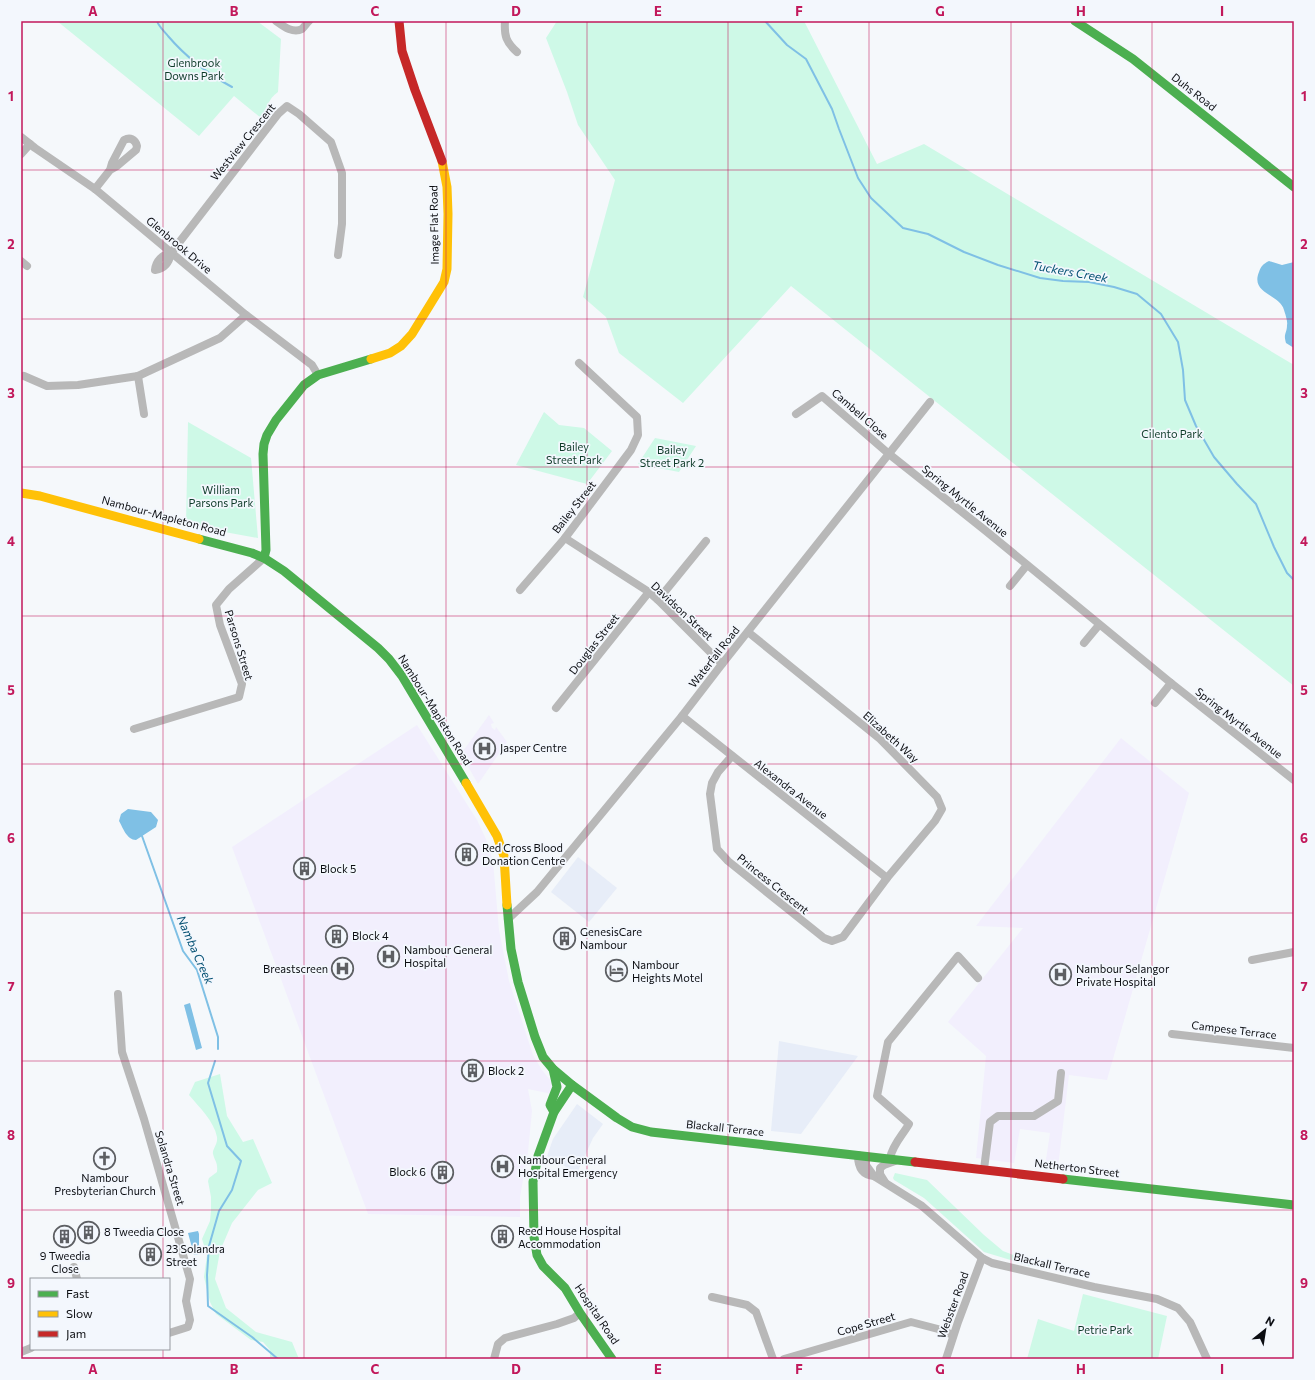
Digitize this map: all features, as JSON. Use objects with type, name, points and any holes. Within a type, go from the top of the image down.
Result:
[{"type":"main road","name":"Image Flat Road","points":[[264,558],[266,550],[263,465],[264,444],[271,428],[284,409],[304,385],[318,375],[390,352],[406,342],[446,276],[447,200],[445,173],[442,161],[414,90],[402,51],[399,21]]},
{"type":"main road","name":"Duhs Road","points":[[1075,21],[1132,59],[1294,187]]},
{"type":"main road","name":"Nambour-Mapleton Road","points":[[21,494],[40,496],[240,549],[264,558],[284,572],[389,658],[402,676],[497,836],[504,856],[508,919],[512,949],[521,992],[543,1057],[553,1070],[572,1085]]},
{"type":"main road","points":[[553,1070],[557,1087],[550,1105],[554,1112]]},
{"type":"main road","name":"Hospital Road","points":[[572,1085],[554,1112],[542,1141],[534,1174],[534,1237],[537,1255],[540,1262],[546,1270],[565,1288],[580,1313],[612,1359]]},
{"type":"main road","name":"Blackall Terrace","points":[[572,1085],[628,1125],[643,1130],[862,1155]]},
{"type":"main road","name":"Netherton Street","points":[[862,1155],[1294,1206]]},
{"type":"street","points":[[276,21],[284,28],[294,30],[302,29],[309,21]]},
{"type":"street","points":[[505,21],[504,30],[508,43],[518,52]]},
{"type":"street","name":"Westview Crescent","points":[[171,253],[278,114],[287,106],[299,114],[331,142],[342,173],[342,224],[338,255]]},
{"type":"street","name":"Glenbrook Drive","points":[[21,137],[95,189],[246,315],[312,365],[318,375]]},
{"type":"street","points":[[21,154],[30,144]]},
{"type":"street","points":[[95,189],[110,170]]},
{"type":"street","points":[[24,376],[47,386],[78,385],[138,376],[220,338],[246,315]]},
{"type":"street","name":"Bailey Street","points":[[520,590],[565,538],[631,450],[638,435],[637,417],[579,363]]},
{"type":"street","points":[[138,376],[144,414]]},
{"type":"street","name":"Cambell Close","points":[[796,414],[822,396],[889,454]]},
{"type":"street","name":"Waterfall Road","points":[[508,919],[537,892],[682,716],[930,402]]},
{"type":"street","name":"Spring Myrtle Avenue","points":[[889,454],[1171,683],[1294,780]]},
{"type":"street","name":"Davidson Street","points":[[565,538],[658,600],[722,664]]},
{"type":"street","points":[[658,600],[706,541]]},
{"type":"street","name":"Parsons Street","points":[[134,729],[239,697],[242,684],[220,625],[216,605],[230,589],[264,558]]},
{"type":"street","points":[[1010,586],[1027,565]]},
{"type":"street","name":"Douglas Street","points":[[556,708],[648,592]]},
{"type":"street","points":[[1084,643],[1099,625]]},
{"type":"street","name":"Elizabeth Way","points":[[748,632],[880,739],[937,797],[942,809],[935,821],[887,878]]},
{"type":"street","points":[[1155,704],[1171,683]]},
{"type":"street","name":"Alexandra Avenue","points":[[682,716],[887,878]]},
{"type":"street","name":"Princess Crescent","points":[[732,756],[718,772],[712,784],[710,794],[716,849],[728,861],[824,938],[832,941],[842,937],[887,878]]},
{"type":"street","points":[[1252,960],[1294,952]]},
{"type":"street","points":[[890,1158],[894,1145],[909,1124],[877,1096],[888,1042],[958,956],[978,978]]},
{"type":"street","name":"Solandra Street","points":[[118,994],[122,1052],[144,1119],[190,1278],[186,1302],[190,1320],[188,1327],[170,1333]]},
{"type":"street","name":"Campese Terrace","points":[[1172,1034],[1294,1048]]},
{"type":"street","points":[[984,1169],[990,1122],[998,1116],[1034,1116],[1058,1101],[1061,1073]]},
{"type":"street","name":"Blackall Terrace","points":[[862,1155],[866,1165],[874,1176],[927,1210],[982,1258],[992,1263],[1094,1287],[1157,1299],[1178,1308],[1190,1322],[1207,1359]]},
{"type":"street","points":[[885,1183],[880,1174],[882,1166],[902,1160]]},
{"type":"street","name":"Webster Road","points":[[946,1359],[953,1335],[982,1258]]},
{"type":"street","points":[[74,1268],[77,1278]]},
{"type":"street","points":[[712,1297],[747,1305],[756,1312],[773,1359]]},
{"type":"street","points":[[494,1359],[498,1344],[506,1338],[557,1324],[574,1318],[580,1313]]},
{"type":"street","name":"Cope Street","points":[[784,1359],[911,1322],[938,1329],[953,1335]]},
{"type":"shaded area","name":"Jasper Centre","points":[[489,715],[494,723],[491,724],[492,728],[495,730],[496,727],[507,742],[478,784],[461,754]]},
{"type":"shaded area","name":"Nambour General Hospital","points":[[417,725],[477,820],[486,839],[493,861],[499,930],[509,981],[533,1055],[542,1070],[555,1086],[552,1094],[528,1089],[532,1111],[528,1152],[520,1197],[520,1217],[368,1214],[232,847]]},
{"type":"shaded area","name":"Nambour Selangor Private Hospital","points":[[1121,738],[1189,793],[1107,1080],[1069,1075],[1058,1167],[1045,1166],[1050,1133],[1020,1129],[1014,1163],[976,1158],[986,1056],[948,1022],[1023,928],[976,926]]},
{"type":"shaded area","points":[[578,857],[617,888],[589,922],[551,892]]},
{"type":"shaded area","points":[[779,1041],[858,1056],[801,1134],[771,1131]]},
{"type":"shaded area","points":[[577,1104],[603,1124],[593,1138],[577,1173],[547,1156],[553,1139]]},
{"type":"green space","name":"Glenbrook Downs Park","points":[[57,21],[257,21],[281,39],[278,92],[270,101],[261,118],[234,96],[199,136]]},
{"type":"green space","name":"Cilento Park","points":[[557,21],[804,21],[877,164],[924,144],[1294,365],[1294,686],[791,286],[683,403],[619,353],[606,317],[583,297],[615,180],[578,125],[546,38]]},
{"type":"green space","name":"Bailey Street Park","points":[[544,412],[559,425],[584,428],[612,451],[587,484],[516,465]]},
{"type":"green space","name":"William Parsons Park","points":[[188,422],[251,458],[258,538],[186,525]]},
{"type":"green space","name":"Bailey Street Park 2","points":[[655,438],[696,446],[679,472],[638,464]]},
{"type":"green space","points":[[220,1074],[227,1116],[243,1142],[253,1139],[272,1183],[258,1190],[232,1223],[220,1251],[215,1279],[226,1308],[256,1332],[292,1342],[299,1359],[270,1359],[270,1350],[263,1342],[251,1340],[216,1314],[210,1302],[204,1277],[207,1255],[202,1239],[210,1221],[211,1197],[208,1181],[209,1178],[217,1172],[217,1164],[213,1152],[217,1142],[217,1137],[213,1125],[189,1095],[195,1082]]},
{"type":"green space","points":[[895,1173],[927,1180],[984,1235],[1003,1251],[1027,1260],[1030,1266],[984,1252],[924,1198],[894,1180],[893,1178]]},
{"type":"green space","name":"Petrie Park","points":[[1083,1294],[1167,1316],[1158,1359],[1027,1359],[1038,1319],[1074,1331]]},
{"type":"water","points":[[1269,261],[1282,265],[1294,262],[1294,348],[1286,343],[1285,337],[1287,322],[1284,310],[1277,300],[1262,289],[1257,279],[1262,265]]},
{"type":"water","points":[[128,809],[151,812],[158,820],[156,827],[136,840],[130,838],[119,821],[121,814]]},
{"type":"water","points":[[190,1003],[202,1048],[196,1050],[184,1005]]},
{"type":"water","points":[[198,1231],[199,1254],[194,1255],[188,1233]]},
{"type":"waterway","points":[[157,21],[160,27],[175,44],[190,58],[206,71],[232,87]]},
{"type":"waterway","name":"Tuckers Creek","points":[[765,21],[787,45],[806,59],[832,109],[858,178],[871,198],[903,228],[928,234],[964,252],[998,265],[1040,278],[1089,282],[1114,287],[1137,294],[1161,314],[1178,342],[1183,370],[1185,400],[1196,426],[1214,457],[1256,504],[1274,547],[1287,573],[1294,580]]},
{"type":"waterway","name":"Namba Creek","points":[[142,836],[183,951],[197,970],[218,1037],[218,1049]]},
{"type":"waterway","name":"Namba Creek","points":[[215,1061],[208,1083],[227,1146],[241,1161],[232,1190],[219,1211],[209,1246],[207,1275],[208,1306],[252,1337],[278,1359]]},
{"type":"traffic: fast","points":[[1075,21],[1133,59],[1294,187]]},
{"type":"traffic: fast","points":[[264,558],[266,550],[263,454],[267,435],[276,420],[304,385],[318,375],[371,359]]},
{"type":"traffic: fast","points":[[199,539],[252,553],[264,558],[284,571],[378,648],[402,676],[466,783]]},
{"type":"traffic: fast","points":[[507,905],[511,949],[518,982],[535,1037],[543,1057],[553,1069],[572,1085],[617,1118],[632,1127],[651,1132],[915,1162]]},
{"type":"traffic: fast","points":[[553,1069],[557,1087],[550,1105],[554,1112]]},
{"type":"traffic: fast","points":[[572,1085],[554,1112],[538,1156],[533,1182],[534,1237],[537,1255],[543,1266],[565,1288],[580,1313],[612,1359]]},
{"type":"traffic: fast","points":[[1063,1179],[1294,1205]]},
{"type":"traffic: slow","points":[[371,359],[390,353],[401,346],[412,334],[444,282],[447,269],[448,214],[447,187],[442,161]]},
{"type":"traffic: slow","points":[[21,493],[40,496],[199,539]]},
{"type":"traffic: slow","points":[[466,783],[497,836],[504,856],[507,905]]},
{"type":"traffic: jam","points":[[399,21],[402,51],[442,161]]},
{"type":"traffic: jam","points":[[915,1162],[1063,1179]]},
{"type":"place","name":"Jasper Centre","points":[[484,748]]},
{"type":"place","name":"Red Cross Blood Donation Centre","points":[[466,854]]},
{"type":"place","name":"Block 5","points":[[305,869]]},
{"type":"place","name":"Block 4","points":[[336,936]]},
{"type":"place","name":"GenesisCare Nambour","points":[[565,938]]},
{"type":"place","name":"Nambour General Hospital","points":[[388,956]]},
{"type":"place","name":"Breastscreen","points":[[343,969]]},
{"type":"place","name":"Nambour Heights Motel","points":[[617,971]]},
{"type":"place","name":"Nambour Selangor Private Hospital","points":[[1061,975]]},
{"type":"place","name":"Block 2","points":[[472,1071]]},
{"type":"place","name":"Nambour Presbyterian Church","points":[[105,1158]]},
{"type":"place","name":"Nambour General Hospital Emergency","points":[[503,1166]]},
{"type":"place","name":"Block 6","points":[[442,1172]]},
{"type":"place","name":"8 Tweedia Close","points":[[89,1232]]},
{"type":"place","name":"9 Tweedia Close","points":[[65,1236]]},
{"type":"place","name":"Reed House Hospital Accommodation","points":[[502,1237]]},
{"type":"place","name":"23 Solandra Street","points":[[151,1255]]}]
